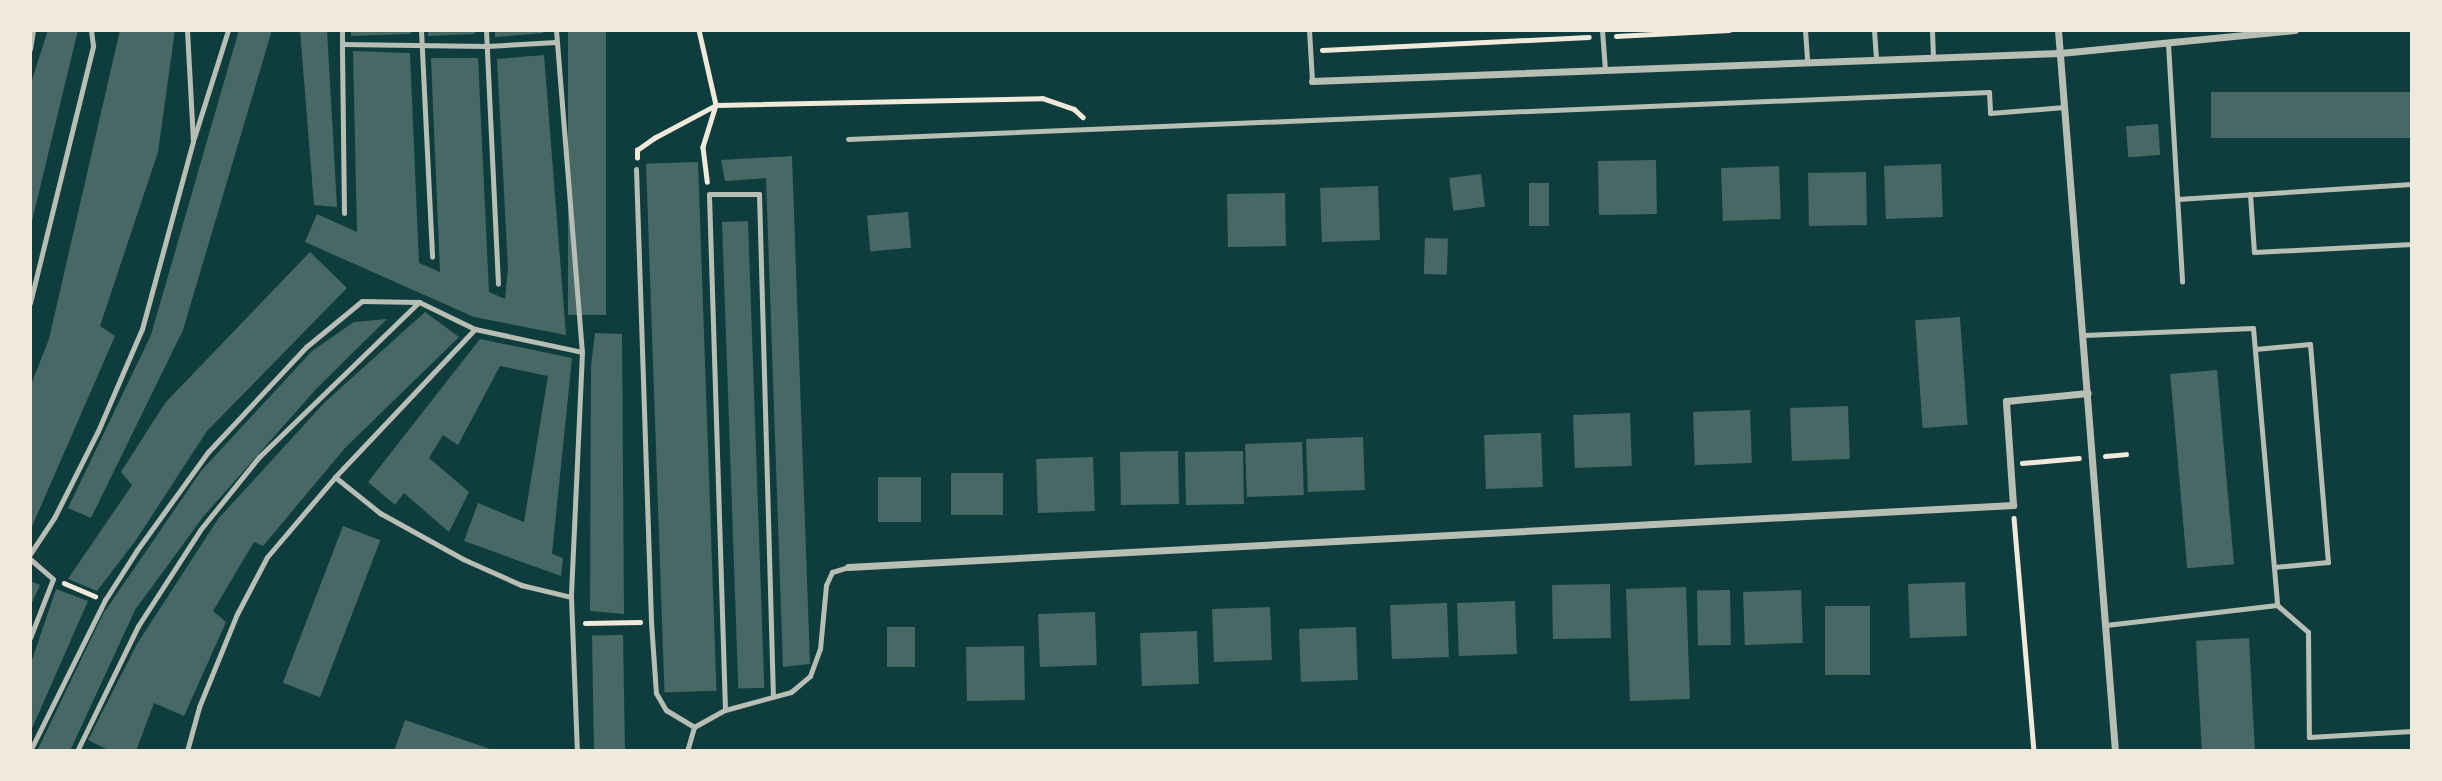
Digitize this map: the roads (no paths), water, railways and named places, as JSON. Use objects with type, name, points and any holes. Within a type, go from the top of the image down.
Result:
[{"type":"street","points":[[2058,30],[2115,751]]},
{"type":"street","points":[[1312,81],[2060,53],[2295,30]]},
{"type":"street","points":[[848,567],[2012,505],[2006,401],[2088,393]]},
{"type":"lane","points":[[30,48],[33,30]]},
{"type":"lane","points":[[30,303],[93,46],[91,30]]},
{"type":"lane","points":[[187,30],[193,141]]},
{"type":"lane","points":[[30,638],[53,579],[30,556],[54,518],[85,456],[142,329],[193,141],[228,30]]},
{"type":"lane","points":[[342,30],[344,213]]},
{"type":"lane","points":[[421,30],[432,257]]},
{"type":"lane","points":[[486,30],[498,284]]},
{"type":"lane","points":[[555,30],[582,352],[572,597],[577,751]]},
{"type":"lane","points":[[1310,30],[1312,81]]},
{"type":"lane","points":[[1805,30],[1807,62]]},
{"type":"lane","points":[[1874,30],[1876,60]]},
{"type":"lane","points":[[1932,30],[1933,57]]},
{"type":"lane","points":[[1602,33],[1605,70]]},
{"type":"lane","points":[[342,44],[487,46],[556,42]]},
{"type":"lane","points":[[2168,44],[2182,282]]},
{"type":"lane","points":[[848,139],[1989,92],[1990,113],[2064,107]]},
{"type":"lane","points":[[636,169],[651,622],[656,693],[666,710],[694,727]]},
{"type":"lane","points":[[2178,199],[2412,184]]},
{"type":"lane","points":[[725,710],[709,194],[758,194],[772,697]]},
{"type":"lane","points":[[2250,194],[2254,252],[2412,244]]},
{"type":"lane","points":[[30,751],[105,600],[208,452],[306,347],[362,301],[419,302],[475,329],[582,352]]},
{"type":"lane","points":[[77,751],[138,626],[200,530],[260,457],[419,302]]},
{"type":"lane","points":[[2084,335],[2253,328],[2277,605],[2308,632],[2309,737],[2412,731]]},
{"type":"lane","points":[[187,751],[199,707],[237,614],[267,557],[335,478],[475,329]]},
{"type":"lane","points":[[2255,349],[2310,345],[2328,562],[2274,567]]},
{"type":"lane","points":[[335,478],[380,513],[463,559],[521,585],[572,597]]},
{"type":"lane","points":[[687,751],[694,727],[725,710],[790,692],[810,676],[820,649],[826,585],[832,572],[848,567]]},
{"type":"lane","points":[[2106,625],[2277,605]]}]
